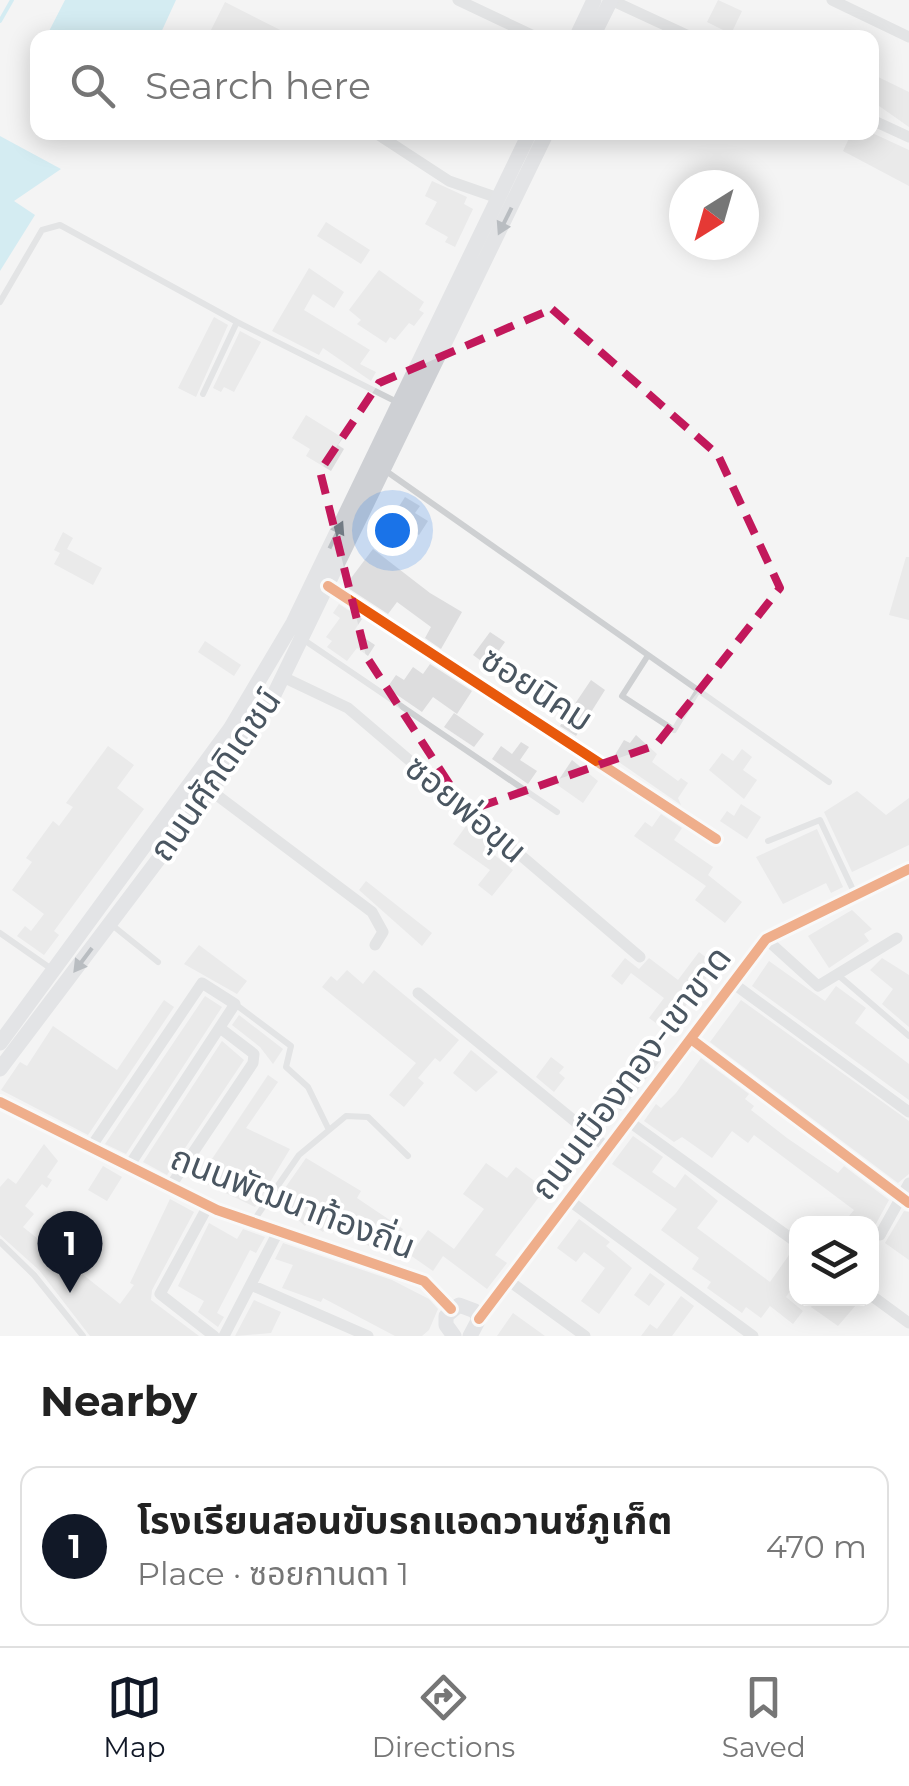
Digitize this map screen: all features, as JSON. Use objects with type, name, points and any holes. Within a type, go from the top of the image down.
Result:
[{"type":"main road","points":[[580,30],[594,0]]},
{"type":"main road","points":[[596,30],[611,0]]},
{"type":"main road","name":"ถนนศักดิเดชน์","points":[[0,1043],[230,729],[293,623],[526,140]]},
{"type":"main road","name":"ถนนศักดิเดชน์","points":[[0,1070],[247,742],[386,471],[543,140]]},
{"type":"main road","name":"ถนนเมืองทอง-เขาขาด","points":[[470,1336],[766,939],[908,872]]},
{"type":"main road","points":[[454,1336],[446,1324],[451,1309],[468,1306],[479,1319]]},
{"type":"street","points":[[458,0],[521,30]]},
{"type":"street","points":[[611,0],[676,30]]},
{"type":"street","points":[[832,0],[909,37]]},
{"type":"street","points":[[879,123],[909,137]]},
{"type":"street","points":[[386,140],[449,181],[498,198]]},
{"type":"street","name":"ซอยนิคม","points":[[328,586],[716,838]]},
{"type":"street","name":"ซอยพ่อขุน","points":[[283,677],[348,708],[640,956]]},
{"type":"street","points":[[210,790],[372,912],[383,932],[374,945]]},
{"type":"street","points":[[766,939],[818,986],[897,938]]},
{"type":"street","points":[[91,1148],[202,983],[235,1004],[129,1166]]},
{"type":"street","points":[[734,984],[909,1112]]},
{"type":"street","points":[[418,993],[610,1150]]},
{"type":"street","points":[[170,1187],[252,1064],[254,1054],[220,1028]]},
{"type":"street","points":[[690,1039],[905,1200]]},
{"type":"street","name":"ถนนพัฒนาท้องถิ่น","points":[[0,1102],[208,1206],[424,1281],[451,1309]]},
{"type":"street","points":[[631,1123],[789,1237]]},
{"type":"street","points":[[880,1235],[905,1200],[909,1183]]},
{"type":"street","points":[[570,1201],[754,1336]]},
{"type":"street","points":[[208,1206],[160,1294],[214,1336]]},
{"type":"street","points":[[224,1336],[278,1232]]},
{"type":"street","points":[[509,1281],[585,1336]]},
{"type":"street","points":[[251,1285],[368,1336]]},
{"type":"street","points":[[879,1301],[909,1323]]},
{"type":"lane","points":[[0,302],[42,230],[60,225],[400,404]]},
{"type":"lane","points":[[204,394],[238,322]]},
{"type":"lane","points":[[386,471],[828,782]]},
{"type":"lane","points":[[303,639],[556,812]]},
{"type":"lane","points":[[647,657],[622,696],[674,730],[697,692]]},
{"type":"lane","points":[[768,842],[820,820],[855,895]]},
{"type":"lane","points":[[110,923],[158,962]]},
{"type":"lane","points":[[0,933],[54,971]]},
{"type":"lane","points":[[837,975],[909,1036]]},
{"type":"lane","points":[[235,1004],[291,1046],[286,1067],[308,1087],[329,1130]]},
{"type":"lane","points":[[252,1224],[299,1155],[346,1116],[368,1117],[408,1156]]},
{"type":"lane","points":[[0,1242],[34,1274],[83,1336]]},
{"type":"highlighted area","points":[[552,309],[718,455],[780,588],[656,745],[467,811],[366,656],[320,471],[379,383]]},
{"type":"water","points":[[65,0],[176,0],[162,30],[50,30]]},
{"type":"water","points":[[0,136],[61,169],[14,201],[35,215],[0,271]]},
{"type":"building","points":[[718,0],[742,11],[733,30],[707,22]]},
{"type":"building","points":[[225,2],[280,30],[211,30]]},
{"type":"building","points":[[879,77],[909,92],[909,127],[879,106]]},
{"type":"building","points":[[879,136],[909,150],[909,186],[843,151],[848,140],[879,140]]},
{"type":"building","points":[[432,181],[467,197],[464,204],[473,209],[455,247],[445,242],[448,237],[425,224],[437,202],[425,196]]},
{"type":"building","points":[[326,222],[370,250],[361,264],[317,236]]},
{"type":"building","points":[[309,268],[344,292],[334,308],[313,294],[304,310],[370,350],[360,364],[376,372],[371,381],[323,348],[319,355],[272,331]]},
{"type":"building","points":[[379,270],[424,302],[419,310],[424,313],[414,326],[409,323],[395,340],[390,337],[386,343],[357,324],[361,320],[349,310]]},
{"type":"building","points":[[214,317],[228,325],[196,397],[178,388]]},
{"type":"building","points":[[240,331],[261,342],[234,392],[224,387],[221,392],[213,388]]},
{"type":"building","points":[[306,415],[343,438],[338,445],[344,449],[331,471],[306,456],[310,449],[292,438]]},
{"type":"building","points":[[405,497],[420,506],[415,513],[428,521],[419,535],[405,526],[395,541],[382,533]]},
{"type":"building","points":[[63,532],[73,538],[67,549],[102,568],[93,585],[54,564],[60,553],[54,550]]},
{"type":"building","points":[[373,549],[462,612],[441,649],[425,638],[431,627],[397,602],[388,614],[345,586]]},
{"type":"building","points":[[909,557],[909,620],[889,615]]},
{"type":"building","points":[[339,604],[362,619],[354,631],[375,645],[368,656],[357,648],[347,661],[327,647],[332,641],[326,637],[340,618],[333,613]]},
{"type":"building","points":[[490,632],[505,642],[488,666],[473,655]]},
{"type":"building","points":[[205,641],[241,665],[234,676],[198,652]]},
{"type":"building","points":[[430,664],[472,691],[457,714],[433,697],[422,712],[387,688],[396,675],[404,680],[413,667],[423,674]]},
{"type":"building","points":[[591,680],[605,690],[576,736],[560,726]]},
{"type":"building","points":[[454,713],[484,734],[474,747],[444,727]]},
{"type":"building","points":[[636,735],[657,754],[652,762],[678,781],[681,778],[688,783],[678,798],[681,805],[613,758],[624,740],[630,743]]},
{"type":"building","points":[[521,742],[529,747],[520,760],[537,771],[528,784],[492,759],[501,746],[512,754]]},
{"type":"building","points":[[108,746],[134,765],[117,788],[144,809],[54,931],[59,935],[44,955],[17,936],[25,926],[31,931],[44,914],[12,890],[32,862],[26,858],[53,821],[59,826],[73,807],[66,803]]},
{"type":"building","points":[[742,749],[752,757],[743,770],[757,780],[744,799],[709,770],[722,753],[733,761]]},
{"type":"building","points":[[572,760],[598,781],[583,803],[556,784]]},
{"type":"building","points":[[857,791],[886,815],[909,798],[909,845],[852,872],[824,812]]},
{"type":"building","points":[[741,804],[761,817],[747,839],[720,821],[727,811],[734,816]]},
{"type":"building","points":[[661,814],[682,828],[674,840],[713,867],[708,875],[742,902],[725,923],[695,900],[706,886],[634,836],[645,822],[652,827]]},
{"type":"building","points":[[466,826],[491,844],[487,849],[513,870],[492,896],[478,885],[490,870],[453,844]]},
{"type":"building","points":[[817,829],[843,887],[831,893],[826,883],[783,904],[756,857]]},
{"type":"building","points":[[366,881],[432,933],[422,946],[359,890]]},
{"type":"building","points":[[852,910],[872,929],[864,934],[869,941],[829,968],[808,936]]},
{"type":"building","points":[[199,945],[247,981],[237,994],[184,964]]},
{"type":"building","points":[[699,952],[716,965],[667,1031],[649,1018],[664,998],[631,973],[622,985],[611,976],[625,958],[639,969],[649,958],[678,980]]},
{"type":"building","points":[[882,958],[909,975],[909,1027],[882,1004],[893,989],[870,970]]},
{"type":"building","points":[[769,961],[825,1001],[836,986],[866,1008],[855,1023],[909,1064],[909,1100],[752,986]]},
{"type":"building","points":[[347,970],[363,984],[374,970],[459,1040],[440,1062],[435,1058],[418,1078],[424,1083],[404,1107],[389,1095],[416,1063],[322,987],[331,976],[337,981]]},
{"type":"building","points":[[205,996],[222,1007],[126,1154],[105,1144]]},
{"type":"building","points":[[164,1000],[174,1007],[88,1135],[1,1090],[20,1062],[27,1066],[53,1026],[117,1070]]},
{"type":"building","points":[[741,1000],[909,1121],[909,1174],[898,1183],[710,1042]]},
{"type":"building","points":[[239,1015],[283,1049],[273,1064],[260,1047],[232,1025]]},
{"type":"building","points":[[222,1041],[244,1060],[167,1175],[143,1162]]},
{"type":"building","points":[[471,1050],[498,1072],[476,1092],[453,1073]]},
{"type":"building","points":[[643,1050],[659,1062],[621,1111],[606,1100]]},
{"type":"building","points":[[551,1057],[564,1067],[559,1073],[565,1078],[554,1092],[536,1077]]},
{"type":"building","points":[[701,1058],[749,1094],[745,1099],[754,1106],[751,1110],[787,1138],[838,1173],[844,1166],[889,1200],[879,1218],[849,1216],[854,1210],[754,1135],[748,1143],[732,1131],[712,1158],[682,1137],[674,1142],[644,1121],[656,1104],[661,1108]]},
{"type":"building","points":[[268,1075],[278,1082],[246,1128],[290,1149],[255,1207],[198,1180]]},
{"type":"building","points":[[633,1136],[663,1157],[652,1172],[675,1188],[685,1174],[718,1201],[697,1228],[770,1282],[789,1255],[786,1297],[789,1306],[803,1311],[793,1324],[770,1306],[761,1318],[746,1307],[742,1313],[707,1288],[711,1282],[692,1269],[699,1258],[661,1230],[677,1209],[612,1164]]},
{"type":"building","points":[[44,1144],[58,1161],[47,1177],[52,1180],[47,1188],[42,1184],[25,1206],[34,1214],[23,1227],[120,1304],[134,1285],[130,1283],[170,1199],[194,1212],[152,1290],[151,1300],[199,1336],[90,1336],[39,1270],[0,1235],[0,1187],[8,1178],[16,1184]]},
{"type":"building","points":[[306,1158],[361,1191],[357,1198],[403,1229],[389,1250],[380,1244],[376,1251],[339,1226],[335,1233],[326,1228],[323,1232],[308,1222],[305,1226],[276,1201]]},
{"type":"building","points":[[486,1163],[507,1178],[516,1167],[545,1189],[495,1255],[507,1263],[487,1289],[443,1256],[433,1271],[410,1255],[428,1230],[454,1249],[484,1209],[463,1194]]},
{"type":"building","points":[[103,1166],[122,1177],[107,1201],[88,1190]]},
{"type":"building","points":[[904,1211],[909,1212],[909,1260],[885,1243]]},
{"type":"building","points":[[579,1219],[610,1242],[606,1246],[632,1268],[599,1314],[581,1301],[605,1268],[584,1252],[576,1262],[557,1248]]},
{"type":"building","points":[[209,1223],[237,1239],[243,1229],[265,1237],[256,1253],[250,1250],[217,1313],[224,1317],[218,1327],[198,1312],[204,1301],[178,1286]]},
{"type":"building","points":[[283,1243],[392,1280],[429,1299],[438,1309],[429,1330],[422,1336],[395,1336],[323,1298],[321,1302],[282,1288],[293,1265],[275,1259]]},
{"type":"building","points":[[650,1273],[665,1284],[649,1306],[634,1295]]},
{"type":"building","points":[[681,1296],[694,1306],[672,1336],[641,1336],[650,1324],[657,1329]]},
{"type":"building","points":[[254,1300],[281,1312],[271,1333],[235,1336]]},
{"type":"building","points":[[812,1306],[855,1306],[838,1326]]},
{"type":"building","points":[[513,1313],[545,1336],[497,1336]]},
{"type":"waterway","points":[[0,21],[12,0]]},
{"type":"cycle path","points":[[328,586],[716,839]]},
{"type":"cycle path","points":[[479,1319],[766,939],[909,869]]},
{"type":"cycle path","points":[[691,1039],[909,1203]]},
{"type":"cycle path","points":[[0,1102],[217,1210],[424,1281],[451,1309]]},
{"type":"place","name":"โรงเรียนสอนขับรถแอดวานซ์ภูเก็ต","points":[[70,1293]]}]
